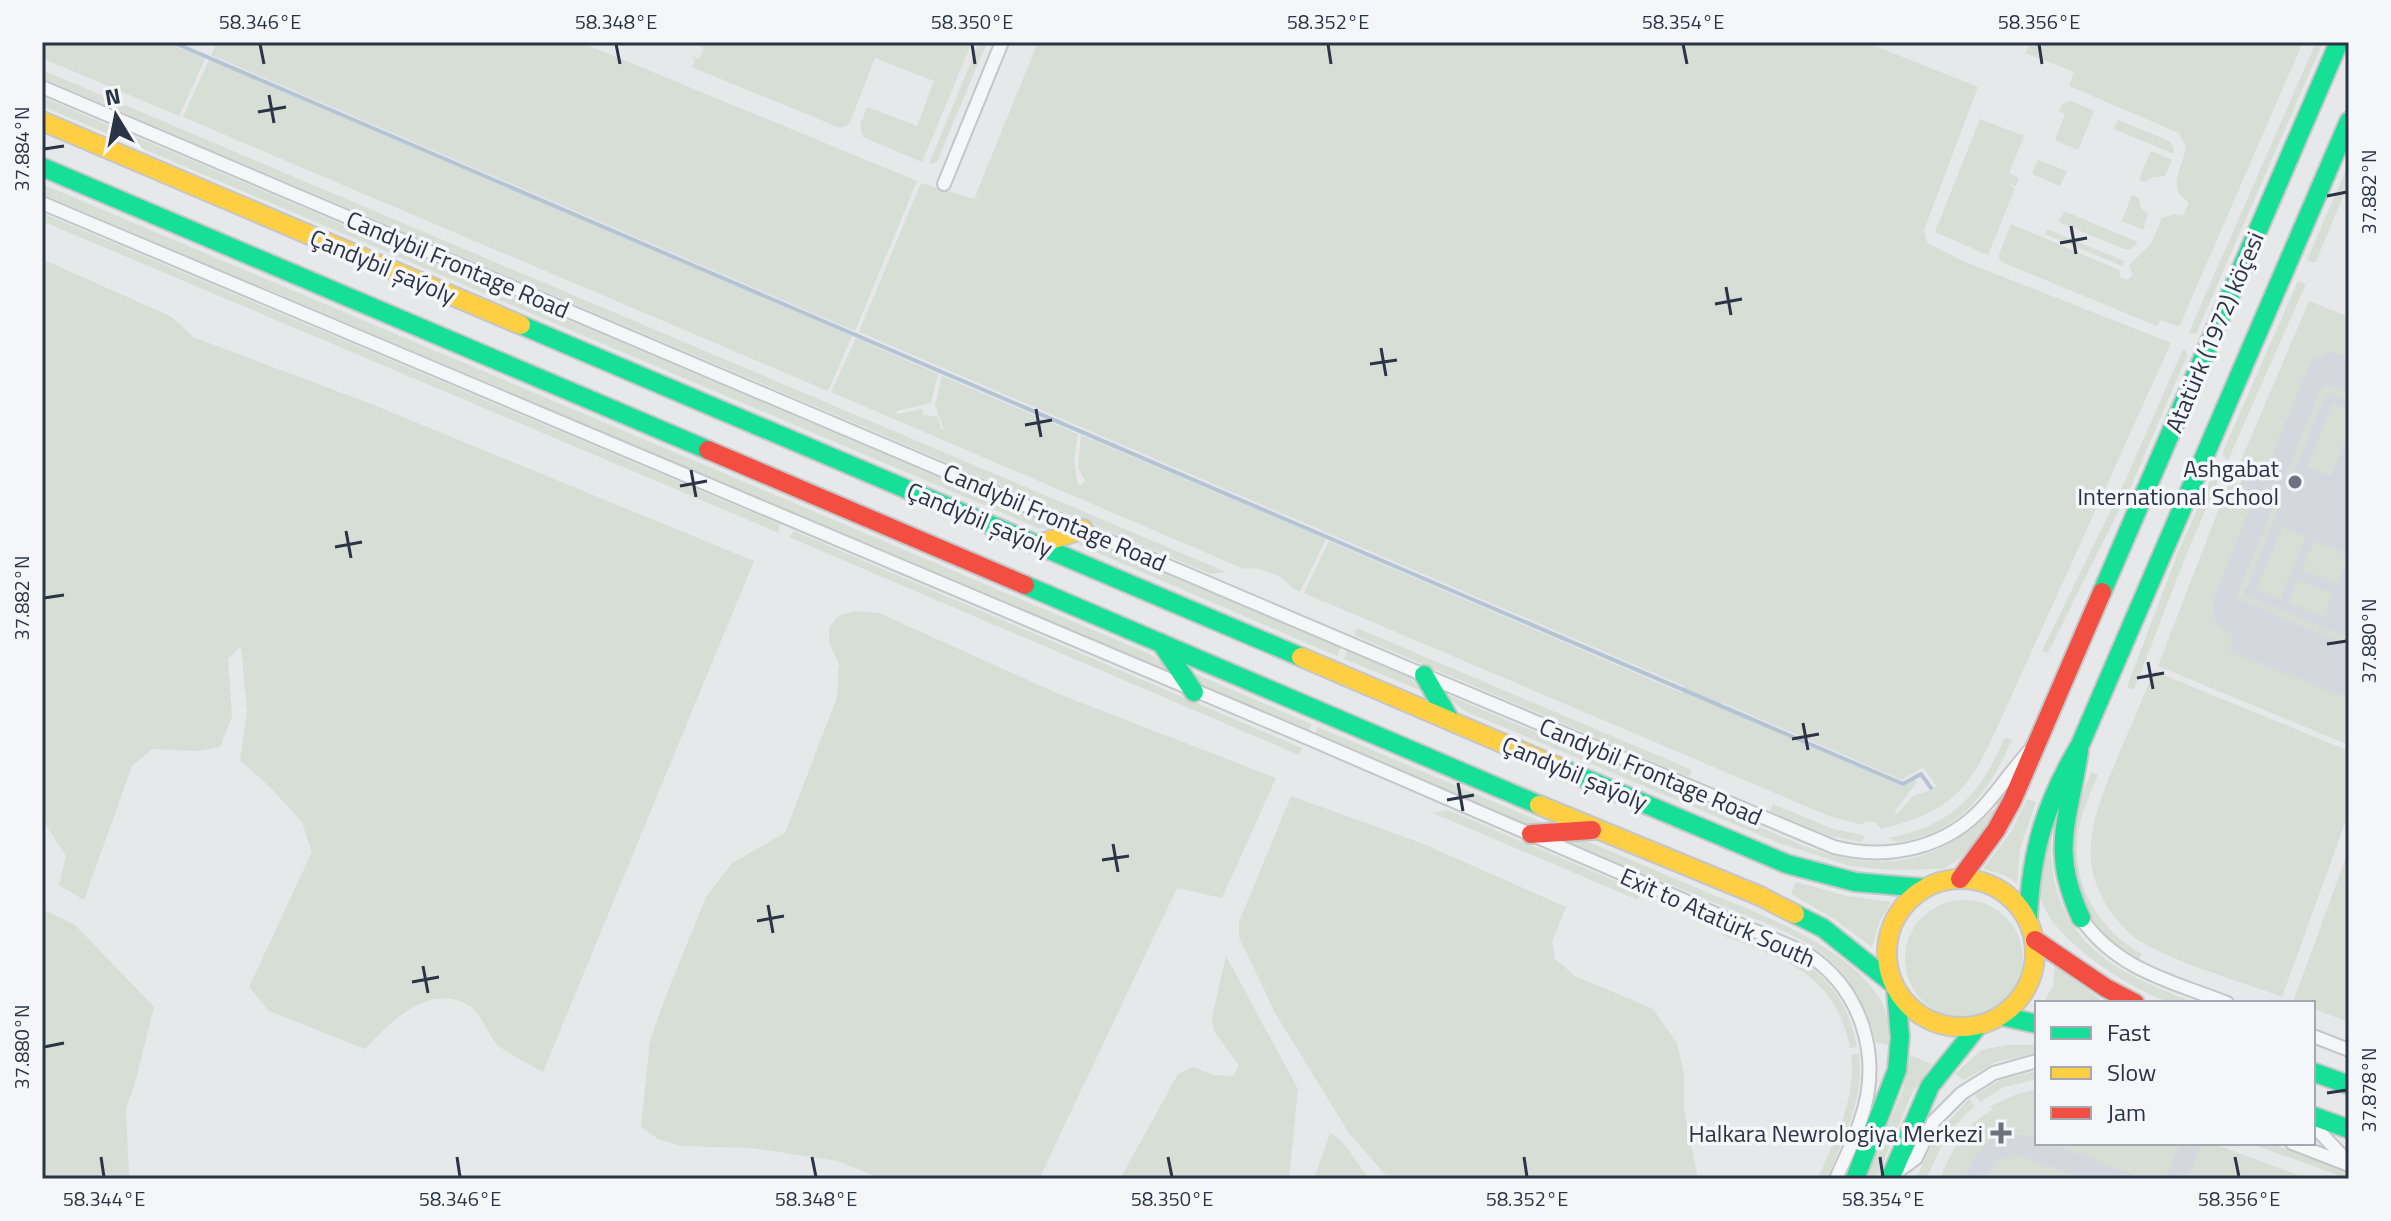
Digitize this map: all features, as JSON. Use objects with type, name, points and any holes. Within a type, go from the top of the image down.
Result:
[{"type":"main road","name":"Atatürk (1972) köçesi","points":[[1960,879],[2005,814],[2041,736],[2339,42]]},
{"type":"main road","name":"Çandybil şaýoly","points":[[42,121],[1787,864],[1875,887],[1924,888]]},
{"type":"main road","name":"Atatürk (1972) köçesi","points":[[2028,919],[2032,861],[2041,820],[2056,783],[2080,745],[2349,121]]},
{"type":"main road","name":"Çandybil şaýoly","points":[[42,167],[1791,910],[1823,928],[1894,986]]},
{"type":"main road","points":[[1040,544],[1083,529]]},
{"type":"main road","points":[[1161,643],[1194,692]]},
{"type":"main road","points":[[1424,675],[1450,720]]},
{"type":"main road","points":[[2080,745],[2077,777],[2064,821],[2061,849],[2065,880],[2081,918]]},
{"type":"main road","points":[[1531,834],[1597,830]]},
{"type":"main road","points":[[1855,1179],[1897,1070],[1900,1037],[1894,986],[1887,961],[1887,940],[1901,910],[1924,888],[1942,881],[1960,879],[1981,881],[2000,889],[2016,902],[2028,919],[2035,940],[2036,962],[2030,984],[2018,1002],[2001,1016],[1978,1026],[1959,1028],[1940,1025],[1922,1017],[1907,1005],[1894,986]]},
{"type":"main road","points":[[2035,940],[2106,988],[2131,1001]]},
{"type":"main road","points":[[2001,1016],[2035,1024]]},
{"type":"main road","points":[[1890,1178],[1930,1086],[1978,1026]]},
{"type":"main road","points":[[2315,1073],[2349,1085]]},
{"type":"main road","points":[[2315,1117],[2349,1129]]},
{"type":"street","points":[[944,184],[1002,42]]},
{"type":"street","name":"Candybil Frontage Road","points":[[42,87],[1819,841],[1868,853],[1917,848],[1958,828],[1987,804],[2041,736]]},
{"type":"street","points":[[42,203],[1531,834]]},
{"type":"street","name":"Exit to Atatürk South","points":[[1531,834],[1786,943],[1818,961],[1837,977],[1861,1020],[1869,1066],[1861,1120],[1836,1179]]},
{"type":"street","points":[[2081,918],[2105,947],[2126,963],[2222,1001]]},
{"type":"street","points":[[2315,1037],[2349,1050]]},
{"type":"street","points":[[2335,1045],[2349,1059]]},
{"type":"street","points":[[1890,1178],[1916,1158],[1933,1122],[1962,1093],[1994,1073],[2035,1062]]},
{"type":"street","points":[[2315,1127],[2349,1164]]},
{"type":"street","points":[[2297,1145],[2349,1164]]},
{"type":"shaded area","points":[[42,42],[165,42],[205,59],[179,116],[42,58]]},
{"type":"shaded area","points":[[217,42],[580,42],[917,181],[855,331],[211,55]]},
{"type":"shaded area","points":[[697,42],[972,42],[922,162],[863,137],[860,125],[867,107],[917,126],[934,81],[875,58],[850,122],[840,128],[692,67],[695,60],[692,56],[699,59],[704,48],[696,45]]},
{"type":"shaded area","points":[[979,42],[987,42],[937,162],[929,164]]},
{"type":"shaded area","points":[[1038,42],[1865,42],[1978,87],[1924,230],[1927,243],[1963,261],[2171,343],[1986,752],[1965,785],[1940,807],[1881,829],[1875,822],[1862,825],[1829,816],[1304,593],[1329,541],[1682,693],[1684,686],[859,332],[921,183],[974,199]],"holes":[[[1721,702],[1902,780],[1923,767],[1936,785],[1932,790],[1913,796],[1896,815],[1895,811],[1917,782],[1914,780],[1902,786],[1720,707]]]},
{"type":"shaded area","points":[[2030,42],[2303,42],[2179,327],[2161,320],[2157,326],[2002,262],[1998,257],[2011,224],[2119,270],[2120,277],[2127,280],[2133,275],[2129,265],[2151,244],[2162,218],[2174,214],[2183,216],[2189,202],[2178,190],[2177,184],[2186,147],[2179,133],[2069,86],[2074,72],[2026,53]]},
{"type":"shaded area","points":[[2316,42],[2323,42],[2196,334],[2189,332]]},
{"type":"shaded area","points":[[209,60],[852,336],[828,391],[183,117]]},
{"type":"shaded area","points":[[42,70],[1226,572],[1210,574],[42,78]]},
{"type":"shaded area","points":[[42,97],[1053,526],[1050,529],[1038,528],[42,106]]},
{"type":"shaded area","points":[[2071,101],[2094,111],[2078,150],[2055,140],[2065,114],[2059,111],[2063,103]]},
{"type":"shaded area","points":[[1980,119],[2024,136],[2009,173],[2019,178],[2016,186],[2007,183],[2015,188],[1988,255],[1935,232]]},
{"type":"shaded area","points":[[2118,120],[2169,141],[2174,154],[2114,129]]},
{"type":"shaded area","points":[[2151,151],[2172,160],[2165,176],[2144,182],[2139,179]]},
{"type":"shaded area","points":[[2038,160],[2067,171],[2060,186],[2032,174]]},
{"type":"shaded area","points":[[2349,163],[2349,183],[2315,263],[2307,260]]},
{"type":"shaded area","points":[[42,184],[1152,655],[1165,666],[1163,669],[42,194]]},
{"type":"shaded area","points":[[2132,195],[2139,198],[2140,207],[2148,214],[2143,230],[2122,221]]},
{"type":"shaded area","points":[[2064,211],[2138,242],[2131,249],[2124,249],[2059,222]]},
{"type":"shaded area","points":[[42,213],[779,524],[779,533],[42,221]]},
{"type":"shaded area","points":[[2047,229],[2124,261],[2122,266],[2045,234]]},
{"type":"shaded area","points":[[42,259],[172,317],[193,337],[371,404],[754,561],[543,1072],[500,1047],[475,1011],[456,1000],[441,998],[413,1007],[399,1016],[365,1049],[269,1011],[249,987],[312,852],[302,822],[240,760],[247,712],[241,646],[228,659],[232,717],[220,747],[198,751],[152,749],[132,766],[84,900],[59,885],[66,856],[42,818]]},
{"type":"shaded area","points":[[2298,281],[2306,284],[2228,460],[2223,455],[2224,449]]},
{"type":"shaded area","points":[[2309,301],[2349,317],[2349,356],[2329,352],[2311,361],[2268,466],[2258,470],[2239,465]]},
{"type":"shaded area","name":"Ashgabat International School","points":[[2314,311],[2349,326],[2349,711],[2174,639]]},
{"type":"shaded area","points":[[856,338],[938,374],[931,403],[897,411],[897,414],[923,409],[923,415],[938,417],[941,429],[944,429],[935,405],[942,376],[1078,434],[1074,460],[1078,485],[1085,480],[1078,468],[1081,435],[1326,539],[1300,592],[1270,573],[1254,568],[1244,569],[831,392]]},
{"type":"shaded area","points":[[2183,349],[2187,356],[2132,484],[2048,653],[2042,651],[2125,481]]},
{"type":"shaded area","points":[[2328,385],[2349,394],[2349,401],[2327,393],[2290,482],[2285,476],[2321,388]]},
{"type":"shaded area","points":[[2332,404],[2349,411],[2349,432],[2331,476],[2307,467]]},
{"type":"shaded area","points":[[2215,476],[2220,476],[2134,690],[2127,687],[2177,555]]},
{"type":"shaded area","points":[[2230,480],[2248,487],[2254,499],[2213,601],[2216,622],[2234,637],[2230,651],[2345,697],[2349,701],[2349,745],[2158,666]]},
{"type":"shaded area","points":[[2281,504],[2244,594],[2349,638],[2349,646],[2238,599],[2238,592],[2273,507]]},
{"type":"shaded area","points":[[2282,527],[2306,537],[2280,600],[2256,590]]},
{"type":"shaded area","points":[[794,531],[1302,748],[1299,755],[789,537]]},
{"type":"shaded area","points":[[2314,540],[2342,552],[2346,562],[2337,585],[2301,570]]},
{"type":"shaded area","points":[[1085,541],[1340,648],[1337,656],[1077,544]]},
{"type":"shaded area","points":[[2297,579],[2333,594],[2323,617],[2288,603]]},
{"type":"shaded area","points":[[854,611],[879,613],[1061,695],[1276,778],[1222,898],[1177,888],[1039,1179],[882,1179],[838,1161],[752,1148],[681,1146],[658,1139],[641,1127],[650,1040],[706,897],[732,863],[785,833],[837,697],[839,664],[829,643],[829,627],[838,616]]},
{"type":"shaded area","points":[[1357,628],[1692,770],[1689,777],[1354,635]]},
{"type":"shaded area","points":[[1347,651],[1411,678],[1420,690],[1344,659]]},
{"type":"shaded area","points":[[2154,671],[2349,751],[2349,812],[2282,997],[2195,966],[2145,944],[2121,924],[2101,896],[2091,856],[2096,817]]},
{"type":"shaded area","points":[[1191,672],[1311,724],[1309,731],[1204,686]]},
{"type":"shaded area","points":[[1443,693],[1831,855],[1881,862],[1927,854],[1949,843],[1995,811],[1975,843],[1943,869],[1890,870],[1850,866],[1779,843],[1463,710]]},
{"type":"shaded area","points":[[1318,727],[1546,824],[1538,827],[1526,825],[1315,733]]},
{"type":"shaded area","points":[[2005,737],[2012,740],[2003,759],[1982,794],[1969,808],[1937,831],[1896,842],[1889,838],[1931,825],[1962,804],[1985,775]]},
{"type":"shaded area","points":[[2091,772],[2098,775],[2079,828],[2078,867],[2090,902],[2112,931],[2142,954],[2139,960],[2111,941],[2099,928],[2080,899],[2074,883],[2069,850],[2071,830]]},
{"type":"shaded area","points":[[1291,796],[1421,843],[1566,907],[1552,941],[1555,959],[1575,976],[1653,1009],[1677,1043],[1684,1074],[1684,1109],[1698,1179],[1389,1179],[1349,1133],[1275,1013],[1239,937],[1239,922]]},
{"type":"shaded area","points":[[2027,799],[2036,802],[2020,848],[2017,884],[2004,875],[1983,869],[2011,832]]},
{"type":"shaded area","points":[[1773,804],[1833,829],[1863,835],[1864,838],[1861,842],[1830,836],[1770,811]]},
{"type":"shaded area","points":[[1448,810],[1641,892],[1638,900],[1433,813]]},
{"type":"shaded area","points":[[2053,824],[2051,850],[2056,886],[2065,912],[2079,934],[2118,968],[2191,1001],[2168,1001],[2137,988],[2097,963],[2062,933],[2050,917],[2040,893],[2044,852]]},
{"type":"shaded area","points":[[1559,838],[1586,841],[1777,922],[1827,949],[1868,983],[1882,1003],[1888,1024],[1888,1045],[1876,1043],[1863,1006],[1843,974],[1824,955],[1802,940]]},
{"type":"shaded area","points":[[2349,852],[2349,1022],[2315,1010],[2315,1001],[2293,1001]]},
{"type":"shaded area","points":[[1796,882],[1847,896],[1891,902],[1879,923],[1872,947],[1834,919],[1791,894]]},
{"type":"shaded area","points":[[1964,900],[1986,905],[2006,917],[2018,937],[2023,959],[2018,981],[2006,1001],[1986,1013],[1964,1018],[1942,1013],[1922,1001],[1910,981],[1905,959],[1910,937],[1922,917],[1942,905]]},
{"type":"shaded area","points":[[42,909],[75,925],[154,1007],[126,1109],[129,1179],[42,1179]]},
{"type":"shaded area","points":[[1725,927],[1792,956],[1826,981],[1850,1020],[1857,1047],[1850,1048],[1833,1002],[1820,986],[1786,962],[1722,935]]},
{"type":"shaded area","points":[[1226,956],[1298,1089],[1289,1179],[1120,1179],[1178,1074],[1193,1067],[1213,1075],[1233,1076],[1239,1066],[1214,1031],[1212,1017]]},
{"type":"shaded area","points":[[2055,965],[2102,1001],[2044,1001],[2053,986]]},
{"type":"shaded area","points":[[2008,1045],[2035,1045],[2035,1053],[1996,1062],[1964,1080],[1955,1074],[1981,1050]]},
{"type":"shaded area","points":[[1859,1053],[1859,1086],[1851,1118],[1827,1179],[1818,1179],[1847,1103],[1851,1087],[1851,1055]]},
{"type":"shaded area","points":[[1910,1055],[1932,1064],[1912,1093],[1876,1179],[1865,1179],[1903,1090]]},
{"type":"shaded area","points":[[2035,1071],[2035,1079],[2004,1087],[1980,1102],[1975,1095],[2000,1080]]},
{"type":"shaded area","points":[[2035,1090],[2035,1138],[2000,1137],[1983,1147],[1965,1179],[1940,1179],[1960,1140],[1974,1123],[1992,1110],[1991,1106]]},
{"type":"shaded area","name":"Halkara Newrologiya Merkezi","points":[[2035,1092],[2035,1145],[2215,1145],[2307,1179],[1941,1179]]},
{"type":"shaded area","points":[[1969,1099],[1974,1106],[1948,1133],[1926,1179],[1916,1179],[1936,1135]]},
{"type":"shaded area","points":[[1330,1133],[1346,1148],[1370,1179],[1314,1179]]},
{"type":"shaded area","points":[[2054,1145],[2179,1145],[2165,1179],[2144,1179]]},
{"type":"shaded area","points":[[2200,1145],[2216,1145],[2309,1179],[2188,1179]]},
{"type":"shaded area","points":[[2255,1145],[2275,1145],[2349,1172],[2349,1179]]},
{"type":"shaded area","points":[[2013,1155],[2083,1179],[1987,1179],[1997,1161]]},
{"type":"waterway","points":[[172,42],[1903,784],[1921,774],[1931,788]]},
{"type":"traffic: fast","points":[[2102,592],[2339,42]]},
{"type":"traffic: fast","points":[[2028,919],[2032,871],[2049,808],[2080,745],[2349,121]]},
{"type":"traffic: fast","points":[[42,167],[708,450]]},
{"type":"traffic: fast","points":[[521,325],[1301,657]]},
{"type":"traffic: fast","points":[[1025,585],[1539,805]]},
{"type":"traffic: fast","points":[[1161,643],[1194,692]]},
{"type":"traffic: fast","points":[[1424,675],[1450,720]]},
{"type":"traffic: fast","points":[[2079,751],[2064,834],[2064,853],[2071,894],[2081,918]]},
{"type":"traffic: fast","points":[[1558,767],[1787,864],[1855,882],[1924,888]]},
{"type":"traffic: fast","points":[[1795,914],[1823,928],[1892,983]]},
{"type":"traffic: fast","points":[[1855,1179],[1897,1070],[1900,1037],[1896,990]]},
{"type":"traffic: fast","points":[[2001,1016],[2035,1024]]},
{"type":"traffic: fast","points":[[1890,1179],[1930,1086],[1978,1026]]},
{"type":"traffic: fast","points":[[2315,1073],[2349,1085]]},
{"type":"traffic: fast","points":[[2315,1117],[2349,1129]]},
{"type":"traffic: slow","points":[[42,121],[521,325]]},
{"type":"traffic: slow","points":[[1040,544],[1083,529]]},
{"type":"traffic: slow","points":[[1301,657],[1558,767]]},
{"type":"traffic: slow","points":[[1539,805],[1760,896],[1795,914]]},
{"type":"traffic: slow","points":[[1961,879],[1989,884],[2014,900],[2030,925],[2035,953],[2030,981],[2014,1006],[1989,1022],[1961,1027],[1933,1022],[1908,1006],[1892,981],[1887,953],[1892,925],[1908,900],[1933,884],[1961,879]]},
{"type":"traffic: jam","points":[[708,450],[1025,585]]},
{"type":"traffic: jam","points":[[1960,879],[1996,830],[2012,801],[2102,592]]},
{"type":"traffic: jam","points":[[1531,834],[1592,830]]},
{"type":"traffic: jam","points":[[2035,940],[2106,988],[2131,1001]]},
{"type":"place","name":"Ashgabat International School","points":[[2295,482]]},
{"type":"place","name":"Halkara Newrologiya Merkezi","points":[[2001,1133]]}]
